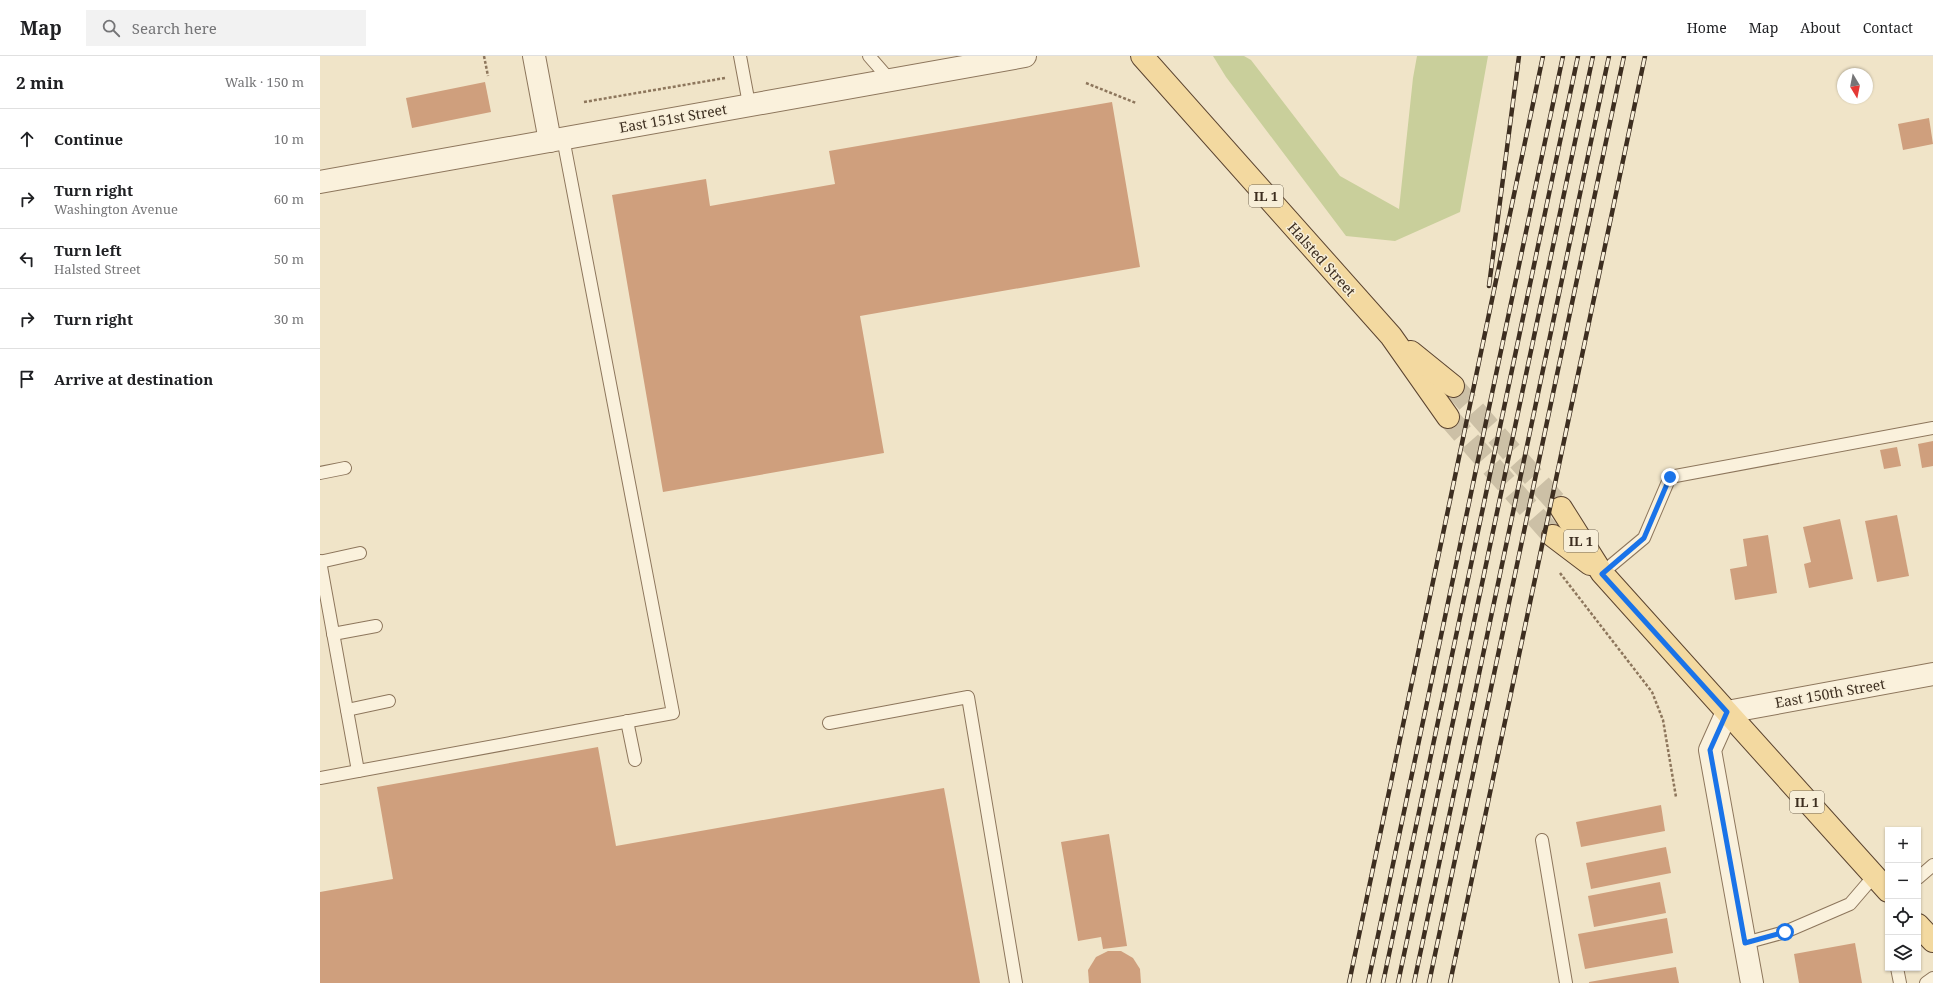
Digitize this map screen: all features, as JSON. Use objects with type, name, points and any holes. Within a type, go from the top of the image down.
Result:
[{"type":"main road","name":"Halsted Street","points":[[1142,56],[1391,336],[1448,417]]},
{"type":"main road","name":"Halsted Street","points":[[1391,336],[1453,386]]},
{"type":"main road","name":"IL 1","points":[[1561,508],[1602,574]]},
{"type":"main road","name":"IL 1","points":[[1553,536],[1602,574],[1881,884]]},
{"type":"main road","points":[[1921,928],[1933,941]]},
{"type":"street","points":[[534,56],[557,140]]},
{"type":"street","name":"East 151st Street","points":[[320,182],[748,104],[1025,56]]},
{"type":"street","name":"East 150th Street","points":[[1727,712],[1933,674]]},
{"type":"street","points":[[1727,712],[1710,750],[1752,983]]},
{"type":"lane","points":[[740,56],[748,104]]},
{"type":"lane","points":[[869,56],[890,80]]},
{"type":"lane","points":[[320,778],[673,712],[557,140]]},
{"type":"lane","points":[[1602,574],[1644,538],[1670,477],[1933,428]]},
{"type":"lane","points":[[320,473],[345,468]]},
{"type":"lane","points":[[358,771],[320,561],[360,553]]},
{"type":"lane","points":[[333,634],[376,626]]},
{"type":"lane","points":[[829,723],[968,697],[1016,983]]},
{"type":"lane","points":[[347,710],[388,702]]},
{"type":"lane","points":[[627,721],[635,760]]},
{"type":"lane","points":[[1542,840],[1566,983]]},
{"type":"lane","points":[[1921,875],[1933,865]]},
{"type":"lane","points":[[1745,943],[1785,932],[1850,904],[1881,884]]},
{"type":"lane","points":[[1898,971],[1900,983]]},
{"type":"lane","points":[[1926,983],[1933,978]]},
{"type":"path","points":[[484,56],[488,76]]},
{"type":"path","points":[[584,102],[743,74]]},
{"type":"path","points":[[1086,83],[1136,103]]},
{"type":"path","points":[[1559,573],[1652,692],[1663,720],[1676,797]]},
{"type":"green space","points":[[1213,56],[1244,56],[1251,60],[1340,176],[1399,209],[1413,78],[1417,56],[1488,56],[1460,212],[1395,241],[1346,236],[1226,77]]},
{"type":"building","points":[[485,82],[491,112],[412,128],[406,98]]},
{"type":"building","points":[[1112,102],[1140,267],[860,316],[884,453],[663,492],[612,195],[706,179],[710,206],[835,184],[829,151]]},
{"type":"building","points":[[1929,118],[1933,144],[1903,150],[1898,124]]},
{"type":"building","points":[[1933,441],[1933,466],[1922,468],[1918,444]]},
{"type":"building","points":[[1897,447],[1901,466],[1884,469],[1880,450]]},
{"type":"building","points":[[1897,515],[1909,576],[1877,582],[1865,521]]},
{"type":"building","points":[[1840,519],[1853,579],[1809,588],[1804,564],[1811,562],[1803,527]]},
{"type":"building","points":[[1768,535],[1777,593],[1735,600],[1730,569],[1747,566],[1743,539]]},
{"type":"building","points":[[598,747],[616,846],[944,788],[980,983],[320,983],[320,892],[393,879],[377,787]]},
{"type":"building","points":[[1661,805],[1665,831],[1581,847],[1576,822]]},
{"type":"building","points":[[1109,834],[1127,946],[1103,949],[1101,937],[1078,941],[1061,842]]},
{"type":"building","points":[[1666,847],[1671,873],[1591,889],[1586,863]]},
{"type":"building","points":[[1660,882],[1666,913],[1594,927],[1588,896]]},
{"type":"building","points":[[1667,918],[1673,953],[1585,969],[1578,934]]},
{"type":"building","points":[[1855,943],[1862,983],[1799,983],[1794,954]]},
{"type":"building","points":[[1108,951],[1121,951],[1133,958],[1140,969],[1141,983],[1089,983],[1088,970],[1096,957]]},
{"type":"building","points":[[1676,967],[1679,983],[1589,983],[1589,982]]},
{"type":"tunnel","points":[[1453,386],[1561,508]]},
{"type":"tunnel","points":[[1448,417],[1553,536]]},
{"type":"railway","points":[[1489,286],[1519,56]]},
{"type":"railway","points":[[1349,983],[1543,56]]},
{"type":"railway","points":[[1368,983],[1563,56]]},
{"type":"railway","points":[[1383,983],[1578,56]]},
{"type":"railway","points":[[1398,983],[1593,56]]},
{"type":"railway","points":[[1414,983],[1609,56]]},
{"type":"railway","points":[[1429,983],[1624,56]]},
{"type":"railway","points":[[1450,983],[1645,56]]},
{"type":"route","points":[[1670,477],[1644,538],[1602,574],[1727,712],[1710,750],[1745,943],[1785,932]]}]
